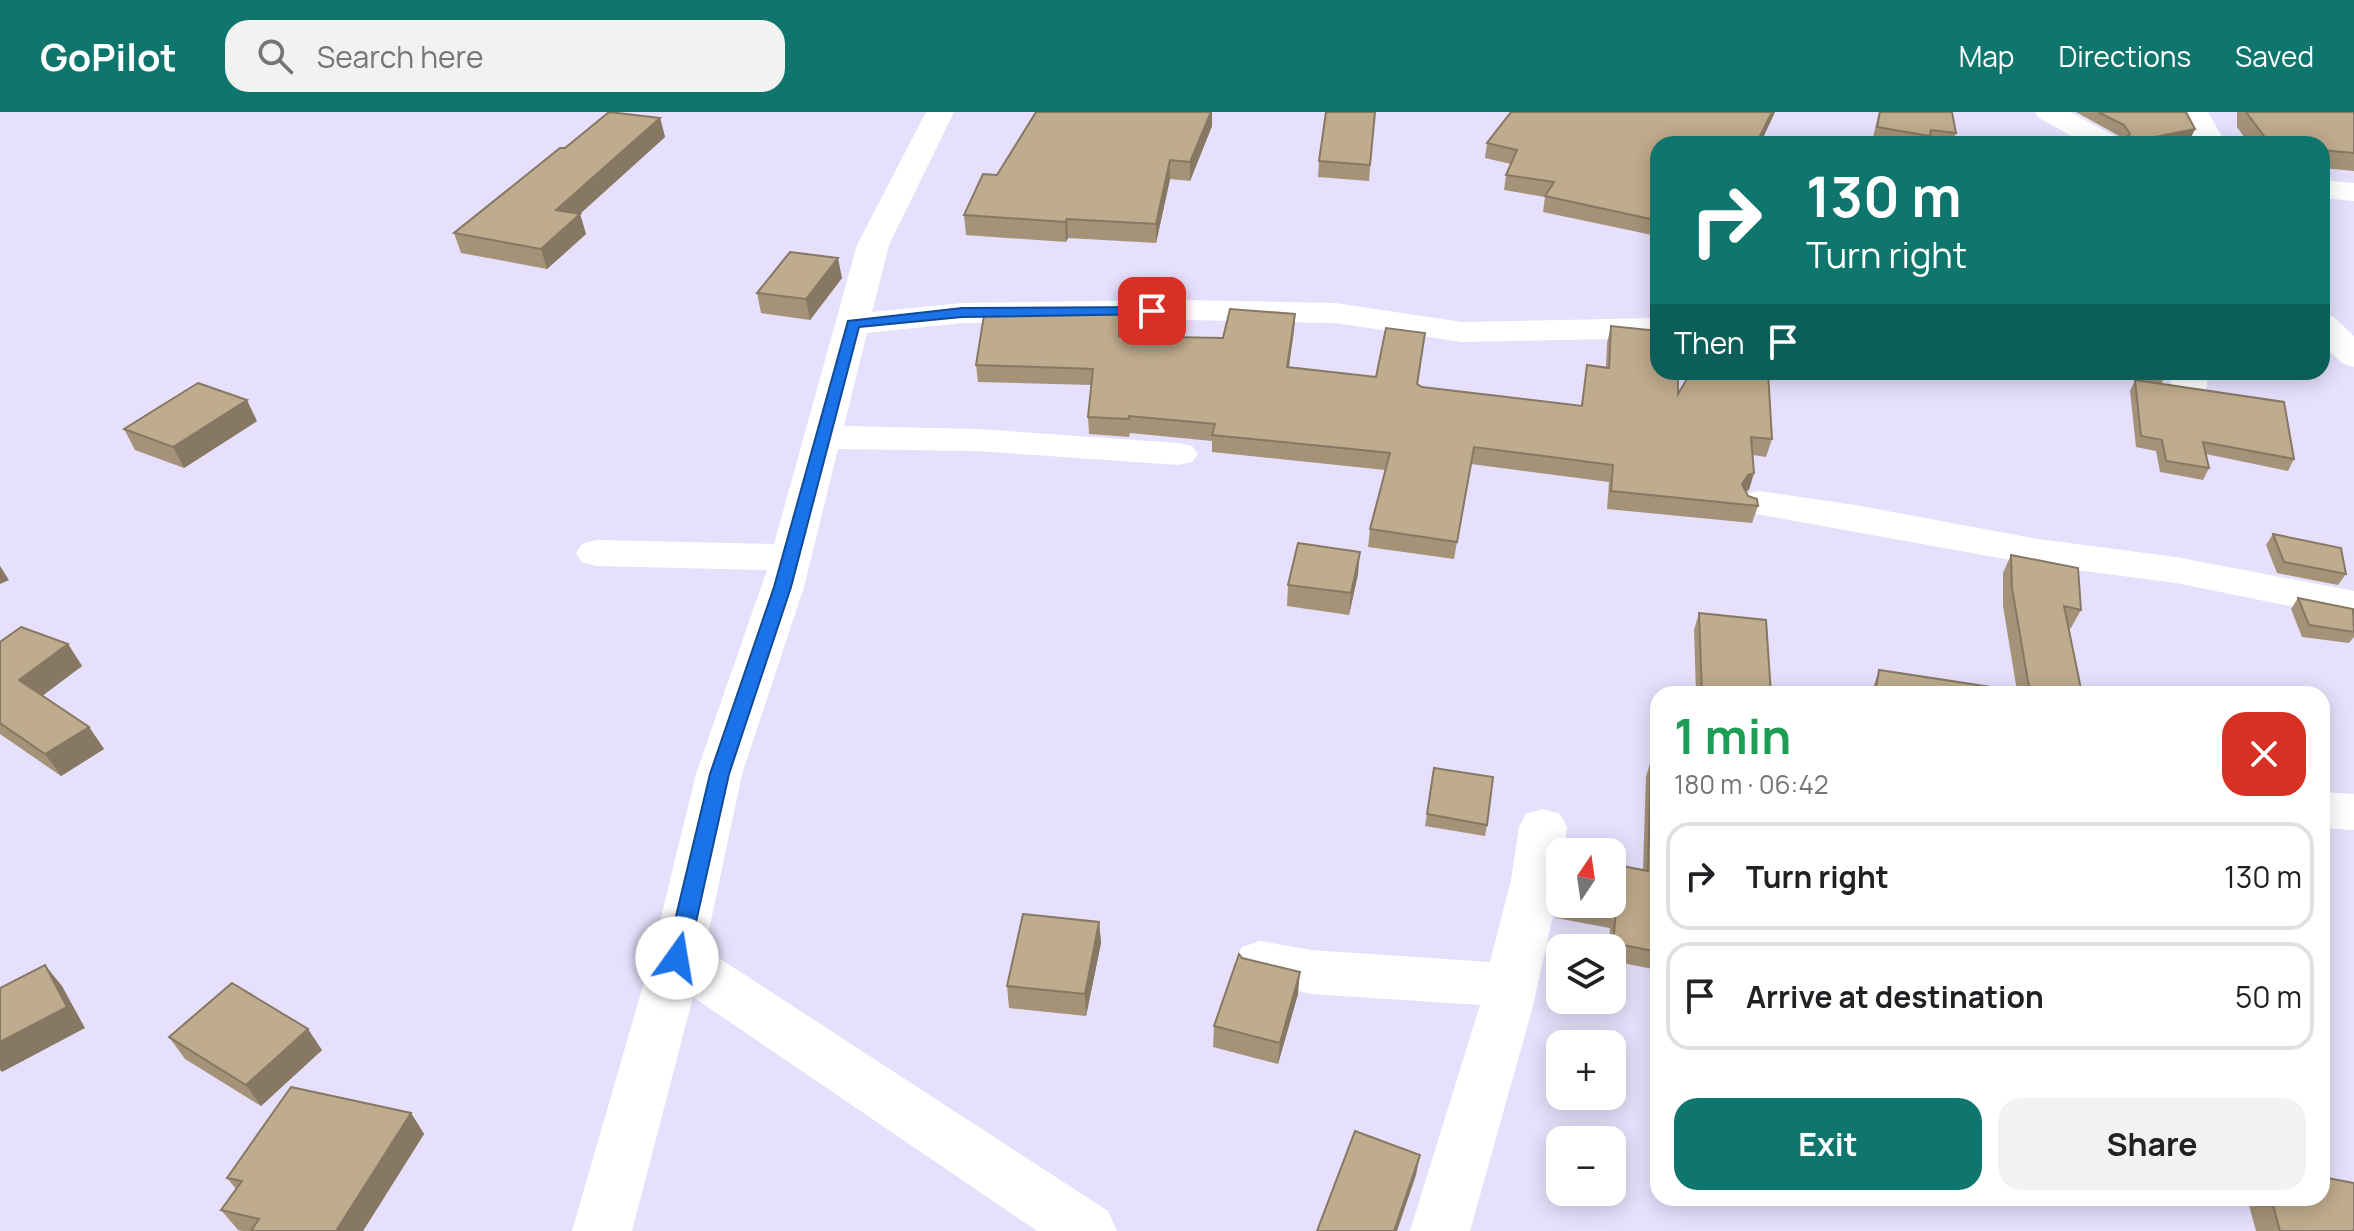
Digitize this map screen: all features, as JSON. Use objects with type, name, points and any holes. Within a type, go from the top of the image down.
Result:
[{"type":"street","points":[[602,1231],[677,958],[719,774],[791,557],[873,245],[940,112]]},
{"type":"street","points":[[2049,112],[2093,136]]},
{"type":"street","points":[[2194,112],[2207,136]]},
{"type":"street","points":[[2330,190],[2354,192]]},
{"type":"street","points":[[853,324],[962,313],[1184,310],[1335,313],[1462,332],[1650,328]]},
{"type":"street","points":[[2330,332],[2354,356]]},
{"type":"street","points":[[2330,373],[2354,376]]},
{"type":"street","points":[[823,437],[977,440],[1179,454]]},
{"type":"street","points":[[1759,503],[1855,517],[2038,552],[2176,570],[2354,605]]},
{"type":"street","points":[[596,553],[791,557]]},
{"type":"street","points":[[2330,810],[2354,812]]},
{"type":"street","points":[[1440,1231],[1511,985],[1536,880],[1543,827]]},
{"type":"street","points":[[677,958],[1087,1231]]},
{"type":"street","points":[[1260,962],[1311,972],[1511,985]]},
{"type":"building","points":[[609,112],[660,118],[556,210],[580,214],[541,249],[454,233],[560,148],[565,148]]},
{"type":"building","points":[[1036,112],[1211,112],[1190,162],[1170,160],[1156,224],[964,215],[983,174],[997,175]]},
{"type":"building","points":[[1326,112],[1375,112],[1370,165],[1319,161]]},
{"type":"building","points":[[1511,112],[1772,112],[1760,136],[1650,136],[1650,219],[1545,196],[1554,182],[1506,175],[1517,150],[1487,143]]},
{"type":"building","points":[[1880,112],[1952,112],[1956,133],[1931,130],[1930,136],[1877,127]]},
{"type":"building","points":[[2098,112],[2186,112],[2195,129],[2160,136],[2128,136],[2130,134],[2124,125]]},
{"type":"building","points":[[2246,112],[2354,112],[2354,153],[2330,151],[2330,136],[2264,136]]},
{"type":"building","points":[[790,252],[838,258],[806,299],[757,293]]},
{"type":"building","points":[[985,309],[1120,309],[1119,336],[1223,338],[1230,309],[1295,314],[1287,367],[1376,377],[1386,328],[1425,333],[1417,384],[1422,387],[1582,406],[1587,365],[1609,368],[1611,326],[1650,330],[1650,380],[1678,380],[1678,394],[1686,380],[1768,380],[1772,439],[1751,437],[1754,473],[1748,475],[1742,484],[1748,496],[1757,499],[1758,506],[1611,491],[1613,465],[1474,447],[1457,542],[1370,529],[1390,453],[1212,435],[1215,424],[1129,416],[1129,419],[1088,417],[1093,369],[976,365]]},
{"type":"building","points":[[2135,380],[2284,402],[2294,459],[2203,442],[2209,468],[2166,461],[2162,440],[2141,436]]},
{"type":"building","points":[[198,383],[247,400],[173,447],[124,429]]},
{"type":"building","points":[[2273,534],[2341,548],[2346,574],[2284,562]]},
{"type":"building","points":[[1298,543],[1360,552],[1351,593],[1288,585]]},
{"type":"building","points":[[2011,555],[2078,568],[2081,610],[2064,606],[2080,686],[2029,686],[2012,588]]},
{"type":"building","points":[[2298,598],[2353,609],[2354,632],[2309,625]]},
{"type":"building","points":[[1699,613],[1766,620],[1770,686],[1702,686]]},
{"type":"building","points":[[21,627],[68,644],[19,680],[89,727],[45,754],[0,723],[0,642]]},
{"type":"building","points":[[1879,670],[1984,686],[1876,686]]},
{"type":"building","points":[[1434,768],[1493,777],[1487,825],[1427,814]]},
{"type":"building","points":[[1650,797],[1650,950],[1626,946],[1626,934],[1614,934],[1615,918],[1626,918],[1626,867],[1648,871]]},
{"type":"building","points":[[1023,914],[1099,922],[1085,994],[1007,986]]},
{"type":"building","points":[[1239,954],[1242,958],[1300,972],[1280,1043],[1214,1026]]},
{"type":"building","points":[[45,965],[67,1007],[0,1042],[0,988]]},
{"type":"building","points":[[232,983],[308,1029],[246,1085],[169,1037]]},
{"type":"building","points":[[291,1087],[411,1113],[336,1231],[251,1231],[259,1219],[221,1210],[242,1181],[227,1178]]},
{"type":"building","points":[[1355,1131],[1420,1155],[1394,1231],[1317,1231]]},
{"type":"building","points":[[2330,1178],[2354,1183],[2354,1231],[2280,1231],[2273,1206],[2330,1206]]},
{"type":"route","points":[[677,958],[719,774],[783,587],[853,324],[962,313],[1152,311]]}]
